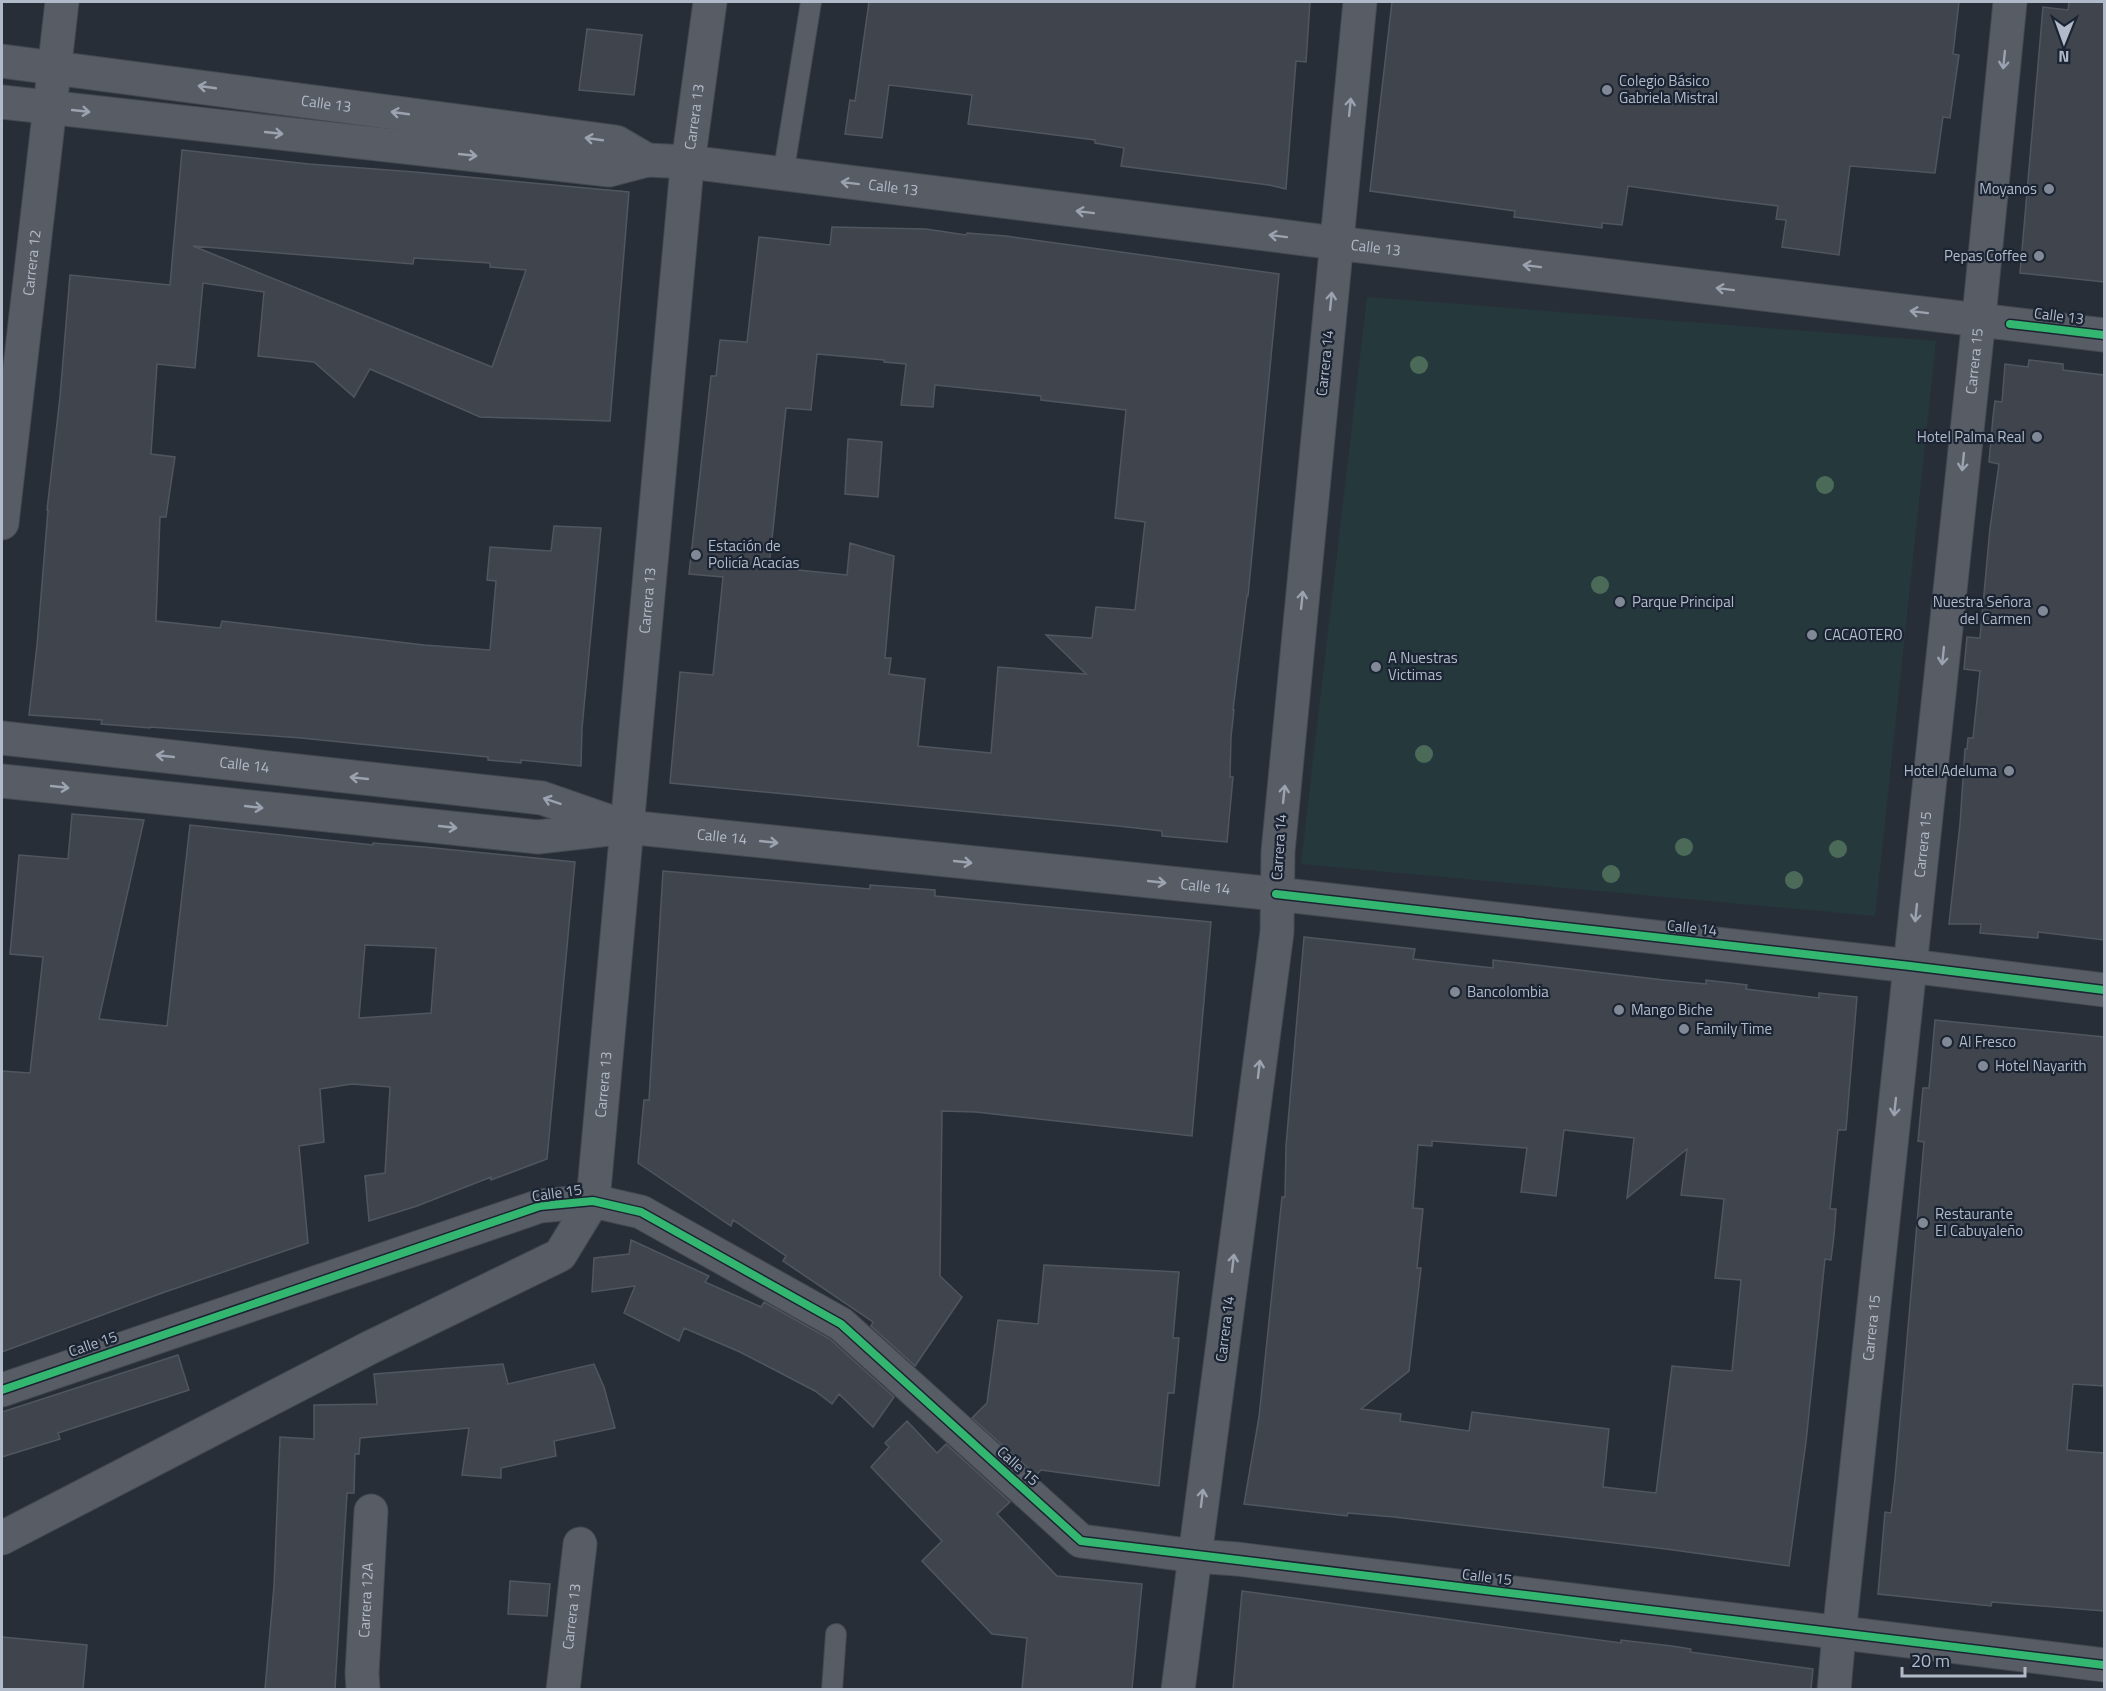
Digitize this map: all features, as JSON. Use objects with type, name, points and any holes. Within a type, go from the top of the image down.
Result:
[{"type":"street","name":"Carrera 12","points":[[2,523],[62,2]]},
{"type":"street","name":"Carrera 13","points":[[593,1201],[689,162],[710,2]]},
{"type":"street","name":"Carrera 14","points":[[1178,1689],[1277,932],[1278,852],[1360,2]]},
{"type":"street","name":"Carrera 15","points":[[1834,1689],[2010,2]]},
{"type":"street","name":"Calle 13","points":[[2,61],[616,142],[647,160]]},
{"type":"street","name":"Calle 13","points":[[2,102],[609,170],[647,160],[689,162],[1336,243],[2104,335]]},
{"type":"street","name":"Calle 14","points":[[2,738],[542,798],[627,827]]},
{"type":"street","name":"Calle 14","points":[[2,781],[538,837],[627,827],[1276,894],[2104,990]]},
{"type":"street","name":"Calle 15","points":[[2,1538],[371,1347],[560,1255],[593,1201]]},
{"type":"street","name":"Calle 15","points":[[2,1390],[540,1206],[593,1201],[641,1212],[840,1324],[1081,1541],[2104,1665]]},
{"type":"street","name":"Carrera 12A","points":[[363,1689],[370,1511]]},
{"type":"street","name":"Carrera 13","points":[[563,1689],[580,1544]]},
{"type":"lane","points":[[783,175],[811,2]]},
{"type":"lane","points":[[832,1689],[836,1634]]},
{"type":"green space","name":"Parque Principal","points":[[1367,297],[1936,341],[1875,916],[1301,864]]},
{"type":"building","points":[[869,2],[1310,2],[1306,62],[1296,61],[1286,189],[1121,166],[1124,148],[1095,143],[1095,140],[968,124],[972,95],[889,85],[882,138],[845,134],[850,100],[855,101]]},
{"type":"building","points":[[1392,2],[1959,2],[1953,54],[1959,55],[1950,118],[1943,117],[1935,173],[1850,166],[1839,255],[1782,247],[1786,220],[1776,219],[1778,206],[1628,186],[1622,225],[1602,223],[1602,228],[1514,217],[1515,211],[1370,191]]},
{"type":"building","points":[[2069,2],[2104,2],[2104,282],[2020,273],[2043,7],[2068,10]]},
{"type":"building","points":[[587,29],[642,35],[634,95],[579,90]]},
{"type":"building","points":[[182,150],[309,164],[629,192],[610,421],[480,417],[370,369],[354,397],[314,362],[258,356],[264,292],[203,283],[195,368],[157,364],[151,454],[175,457],[166,517],[160,517],[156,621],[220,628],[222,621],[424,645],[490,650],[496,581],[487,580],[490,547],[551,551],[554,526],[601,528],[582,728],[581,766],[521,760],[521,763],[488,760],[488,757],[301,738],[101,724],[102,720],[29,715],[70,275],[170,285]],"holes":[[[193,246],[413,264],[414,258],[490,263],[490,267],[526,270],[492,367]]]},
{"type":"building","points":[[832,227],[926,229],[966,235],[967,233],[1006,236],[1279,274],[1248,596],[1233,710],[1230,777],[1233,777],[1227,842],[1162,836],[1162,831],[1118,826],[670,783],[680,672],[713,675],[723,577],[689,574],[711,376],[716,376],[720,340],[747,342],[759,237],[830,245]],"holes":[[[817,354],[884,360],[884,362],[906,364],[901,405],[933,407],[935,385],[1041,396],[1041,400],[1126,410],[1115,518],[1145,522],[1135,610],[1096,607],[1092,638],[1046,635],[1086,674],[998,667],[991,753],[918,746],[925,679],[889,674],[891,658],[885,658],[894,556],[850,543],[847,575],[769,567],[786,408],[811,410]]]},
{"type":"building","points":[[2029,360],[2063,364],[2063,370],[2104,375],[2104,940],[2038,932],[2038,938],[1980,933],[1981,924],[1949,924],[1960,824],[1965,749],[1967,749],[1968,738],[1973,738],[1980,671],[1964,669],[1967,637],[1980,638],[1990,528],[1999,464],[1989,462],[1995,401],[2002,402],[2005,364],[2028,367]]},
{"type":"building","points":[[848,439],[882,442],[878,497],[845,494]]},
{"type":"building","points":[[72,814],[144,820],[99,1019],[167,1026],[190,825],[373,845],[373,843],[424,847],[575,862],[547,1159],[369,1221],[365,1176],[385,1173],[390,1087],[352,1084],[320,1089],[324,1142],[299,1146],[308,1243],[162,1293],[2,1352],[2,1071],[30,1073],[43,957],[10,954],[19,855],[68,859]],"holes":[[[365,945],[436,948],[431,1013],[359,1018]]]},
{"type":"building","points":[[663,871],[870,889],[870,885],[935,890],[935,896],[1211,922],[1192,1136],[976,1112],[942,1111],[940,1276],[962,1297],[915,1366],[871,1326],[873,1322],[783,1261],[786,1256],[733,1220],[731,1226],[638,1163],[644,1100],[649,1100]]},
{"type":"building","points":[[1304,937],[1415,949],[1413,959],[1493,968],[1493,960],[1706,984],[1706,980],[1747,985],[1746,989],[1819,998],[1819,993],[1857,997],[1846,1130],[1838,1130],[1830,1209],[1836,1209],[1834,1236],[1831,1260],[1825,1259],[1806,1442],[1789,1566],[1394,1517],[1348,1513],[1347,1516],[1244,1504],[1259,1417],[1282,1197],[1285,1197],[1286,1146]],"holes":[[[1564,1130],[1634,1138],[1627,1198],[1687,1149],[1681,1195],[1724,1199],[1715,1278],[1741,1280],[1732,1371],[1672,1366],[1656,1493],[1603,1487],[1609,1429],[1472,1412],[1469,1431],[1400,1421],[1401,1414],[1361,1409],[1409,1371],[1421,1268],[1417,1268],[1423,1209],[1413,1208],[1418,1145],[1432,1146],[1432,1141],[1527,1148],[1521,1192],[1556,1196]]]},
{"type":"building","points":[[1935,1020],[2104,1037],[2104,1386],[2073,1384],[2067,1450],[2104,1453],[2104,1611],[1992,1602],[1991,1606],[1878,1594],[1885,1512],[1891,1513],[1895,1479],[1924,1142],[1918,1141],[1923,1088],[1929,1088]]},
{"type":"building","points":[[631,1240],[709,1276],[705,1282],[761,1307],[764,1302],[830,1339],[894,1397],[873,1427],[839,1394],[832,1404],[815,1391],[740,1352],[684,1328],[679,1341],[624,1313],[635,1286],[592,1292],[594,1258],[629,1254]]},
{"type":"building","points":[[1044,1265],[1179,1272],[1173,1338],[1179,1338],[1174,1393],[1168,1393],[1159,1486],[1041,1470],[1036,1475],[972,1418],[987,1403],[998,1320],[1038,1324]]},
{"type":"building","points":[[178,1355],[189,1390],[58,1433],[60,1439],[2,1457],[2,1412]]},
{"type":"building","points":[[503,1364],[508,1384],[594,1364],[604,1387],[615,1428],[554,1441],[556,1456],[501,1468],[501,1478],[462,1475],[469,1428],[360,1438],[359,1454],[355,1454],[354,1493],[347,1493],[335,1689],[265,1689],[274,1586],[280,1437],[314,1439],[314,1405],[377,1404],[374,1374]]},
{"type":"building","points":[[907,1421],[937,1453],[946,1444],[1010,1502],[997,1514],[1057,1576],[1142,1584],[1132,1689],[1022,1689],[1027,1638],[992,1634],[922,1561],[942,1541],[871,1467],[889,1447],[885,1443]]},
{"type":"building","points":[[510,1581],[550,1584],[547,1616],[508,1614]]},
{"type":"building","points":[[1242,1591],[1621,1643],[1621,1640],[1672,1646],[1691,1649],[1690,1652],[1813,1669],[1811,1689],[1233,1689]]},
{"type":"building","points":[[2,1637],[87,1645],[83,1689],[2,1689]]},
{"type":"cycle path","points":[[2010,324],[2104,335]]},
{"type":"cycle path","points":[[1276,894],[2104,990]]},
{"type":"cycle path","points":[[2,1390],[540,1206],[593,1201],[641,1212],[841,1324],[1081,1541],[2104,1665]]},
{"type":"place","name":"Colegio Básico Gabriela Mistral","points":[[1607,90]]},
{"type":"place","name":"Moyanos","points":[[2049,189]]},
{"type":"place","name":"Pepas Coffee","points":[[2039,256]]},
{"type":"place","name":"Hotel Palma Real","points":[[2037,437]]},
{"type":"place","name":"Estación de Policía Acacías","points":[[696,555]]},
{"type":"place","name":"Parque Principal","points":[[1620,602]]},
{"type":"place","name":"Nuestra Señora del Carmen","points":[[2043,611]]},
{"type":"place","name":"CACAOTERO","points":[[1812,635]]},
{"type":"place","name":"A Nuestras Victimas","points":[[1376,667]]},
{"type":"place","name":"Hotel Adeluma","points":[[2009,771]]},
{"type":"place","name":"Bancolombia","points":[[1455,992]]},
{"type":"place","name":"Mango Biche","points":[[1619,1010]]},
{"type":"place","name":"Family Time","points":[[1684,1029]]},
{"type":"place","name":"Al Fresco","points":[[1947,1042]]},
{"type":"place","name":"Hotel Nayarith","points":[[1983,1066]]},
{"type":"place","name":"Restaurante El Cabuyaleño","points":[[1923,1223]]}]
